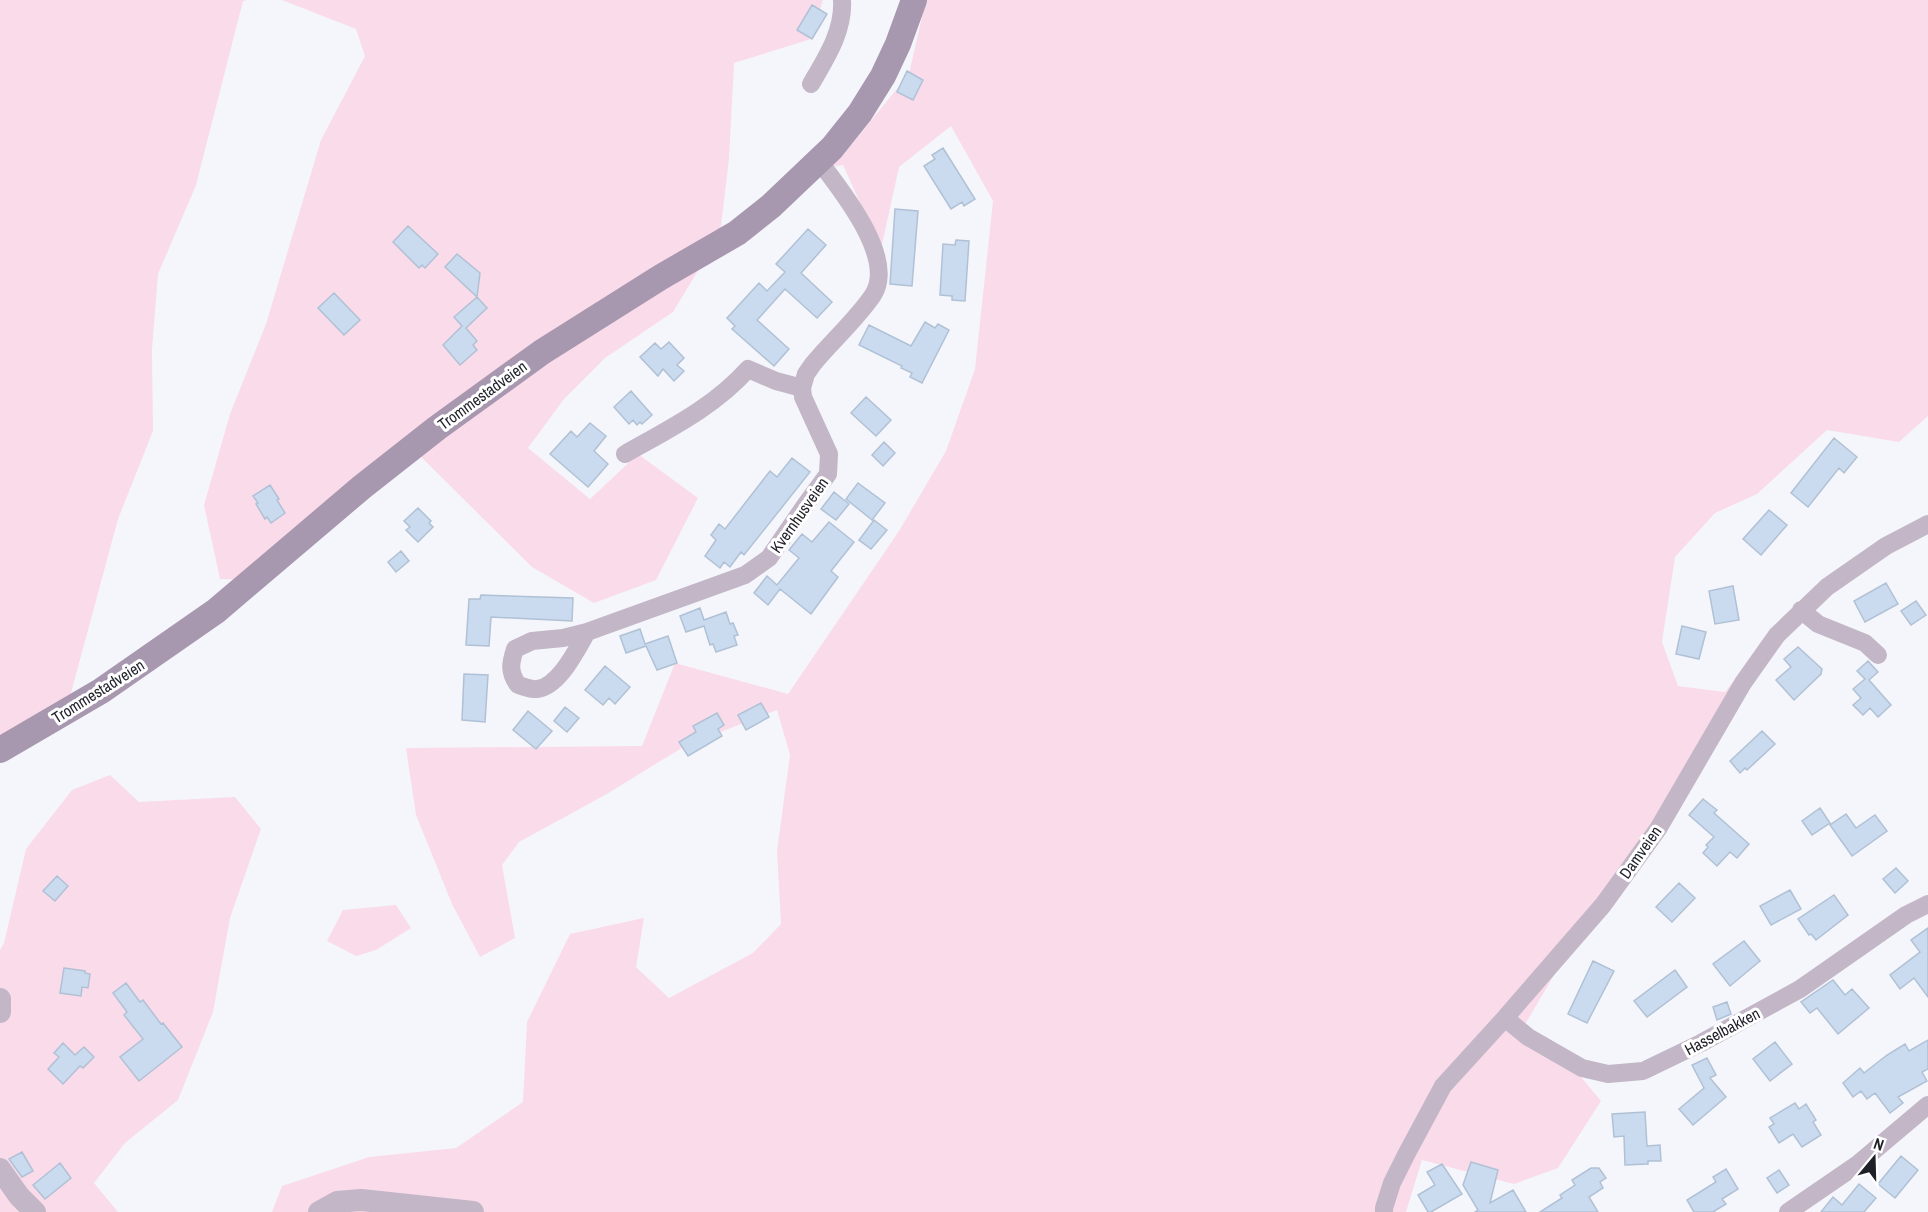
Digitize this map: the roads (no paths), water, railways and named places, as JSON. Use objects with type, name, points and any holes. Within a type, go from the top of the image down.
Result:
[{"type":"main road","name":"Trommestadveien","points":[[0,750],[100,691],[216,610],[436,428],[542,352],[661,277],[737,233],[771,206],[832,148],[860,113],[883,76],[898,44],[914,0]]},
{"type":"street","points":[[811,84],[834,40],[843,13],[842,0]]},
{"type":"street","points":[[625,454],[701,411],[732,387],[748,369],[776,381],[802,388],[813,364],[874,293],[878,276],[878,260],[868,235],[847,198],[819,161]]},
{"type":"street","name":"Kvernhusveien","points":[[587,632],[745,575],[769,558],[828,474],[829,454],[807,408],[802,388]]},
{"type":"street","name":"Damveien","points":[[1384,1212],[1397,1173],[1443,1086],[1603,905],[1658,829],[1743,683],[1777,635],[1827,587],[1886,546],[1928,524]]},
{"type":"street","points":[[1801,610],[1818,624],[1865,643],[1878,655]]},
{"type":"street","name":"Hasselbakken","points":[[1505,1018],[1528,1037],[1582,1068],[1608,1074],[1643,1071],[1701,1043],[1800,989],[1906,915],[1928,904]]},
{"type":"street","points":[[0,999],[0,1012]]},
{"type":"street","points":[[1788,1212],[1858,1164],[1928,1105]]},
{"type":"street","points":[[0,1169],[19,1196],[35,1212]]},
{"type":"street","points":[[319,1212],[337,1202],[361,1200],[473,1212]]}]
